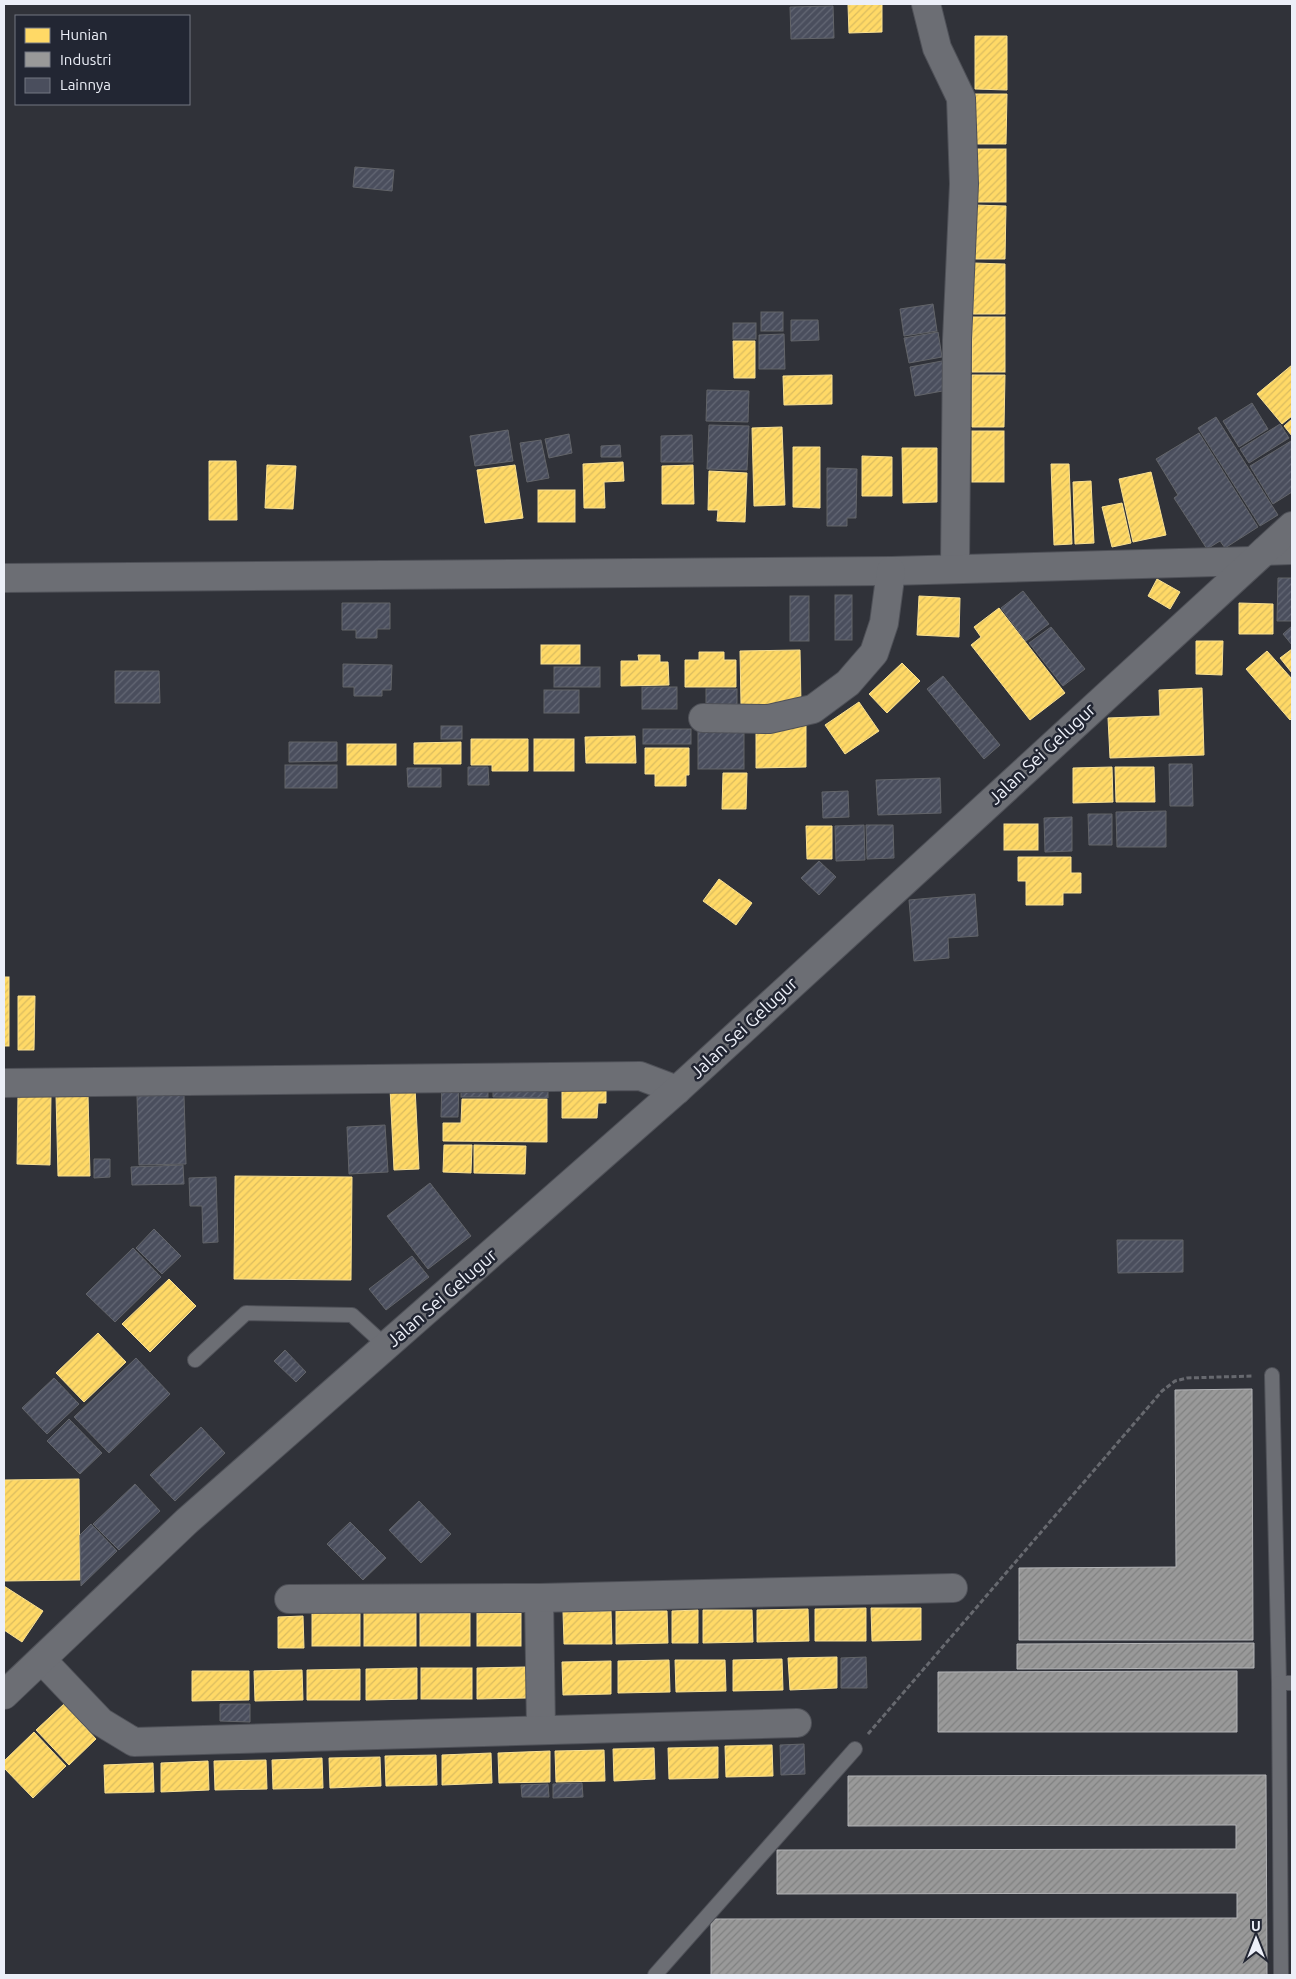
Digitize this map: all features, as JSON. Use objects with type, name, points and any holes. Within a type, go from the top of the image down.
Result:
[{"type":"street","points":[[926,4],[937,48],[961,98],[964,184],[957,340],[955,568]]},
{"type":"street","name":"Jalan Sei Gelugur","points":[[4,1695],[187,1521],[677,1090],[1292,526]]},
{"type":"street","points":[[4,578],[892,571],[1259,556],[1292,550]]},
{"type":"street","points":[[703,718],[768,719],[813,709],[848,683],[874,653],[884,623],[892,571]]},
{"type":"street","points":[[4,1083],[640,1076],[677,1090]]},
{"type":"street","points":[[289,1599],[539,1598],[953,1588]]},
{"type":"street","points":[[539,1598],[541,1729]]},
{"type":"street","points":[[42,1660],[101,1722],[134,1742],[797,1723]]},
{"type":"lane","points":[[196,1360],[246,1313],[352,1315],[386,1346]]},
{"type":"lane","points":[[1272,1375],[1286,1683],[1281,1975]]},
{"type":"lane","points":[[654,1975],[855,1749]]},
{"type":"path","points":[[855,1749],[1162,1391],[1175,1381],[1187,1378],[1272,1375]]},
{"type":"building: Hunian","points":[[882,4],[882,32],[849,33],[848,5]]},
{"type":"building: Hunian","points":[[975,36],[1007,36],[1007,90],[975,89]]},
{"type":"building: Hunian","points":[[975,94],[1007,94],[1006,144],[975,144]]},
{"type":"building: Hunian","points":[[974,149],[1006,149],[1006,202],[974,202]]},
{"type":"building: Hunian","points":[[974,205],[1006,206],[1005,259],[974,259]]},
{"type":"building: Hunian","points":[[974,263],[1005,264],[1005,314],[973,314]]},
{"type":"building: Hunian","points":[[972,317],[1005,317],[1005,372],[972,372]]},
{"type":"building: Hunian","points":[[733,341],[755,341],[755,378],[734,378]]},
{"type":"building: Hunian","points":[[1292,365],[1292,416],[1282,424],[1257,394]]},
{"type":"building: Hunian","points":[[832,375],[832,404],[784,405],[783,376]]},
{"type":"building: Hunian","points":[[972,375],[1005,375],[1004,427],[972,427]]},
{"type":"building: Hunian","points":[[1292,419],[1292,436],[1284,426]]},
{"type":"building: Hunian","points":[[782,427],[785,505],[754,506],[752,428]]},
{"type":"building: Hunian","points":[[972,431],[1004,431],[1004,482],[972,482]]},
{"type":"building: Hunian","points":[[793,447],[820,447],[820,508],[793,507]]},
{"type":"building: Hunian","points":[[902,448],[937,448],[937,502],[903,503]]},
{"type":"building: Hunian","points":[[862,456],[892,457],[892,496],[862,496]]},
{"type":"building: Hunian","points":[[209,461],[236,461],[237,520],[209,520]]},
{"type":"building: Hunian","points":[[623,462],[624,481],[604,482],[605,508],[584,508],[583,464]]},
{"type":"building: Hunian","points":[[1051,464],[1069,464],[1072,544],[1054,545]]},
{"type":"building: Hunian","points":[[267,465],[296,466],[293,509],[265,508]]},
{"type":"building: Hunian","points":[[515,465],[523,518],[485,523],[477,470]]},
{"type":"building: Hunian","points":[[693,465],[694,504],[662,504],[662,466]]},
{"type":"building: Hunian","points":[[709,471],[747,473],[745,522],[717,521],[718,510],[708,510]]},
{"type":"building: Hunian","points":[[1151,472],[1166,535],[1133,542],[1119,479]]},
{"type":"building: Hunian","points":[[1091,481],[1094,543],[1075,544],[1073,482]]},
{"type":"building: Hunian","points":[[538,490],[575,490],[575,522],[538,522]]},
{"type":"building: Hunian","points":[[1122,503],[1131,543],[1112,547],[1102,507]]},
{"type":"building: Hunian","points":[[1157,579],[1180,592],[1170,609],[1148,596]]},
{"type":"building: Hunian","points":[[919,596],[960,598],[959,637],[917,635]]},
{"type":"building: Hunian","points":[[1239,603],[1273,604],[1273,634],[1239,634]]},
{"type":"building: Hunian","points":[[999,608],[1065,693],[1030,720],[971,645],[981,637],[974,627]]},
{"type":"building: Hunian","points":[[1196,641],[1223,641],[1222,675],[1196,674]]},
{"type":"building: Hunian","points":[[541,645],[580,645],[580,664],[541,664]]},
{"type":"building: Hunian","points":[[1292,649],[1292,673],[1280,658]]},
{"type":"building: Hunian","points":[[800,650],[801,704],[741,705],[740,651]]},
{"type":"building: Hunian","points":[[1267,651],[1292,679],[1292,718],[1290,720],[1246,669]]},
{"type":"building: Hunian","points":[[699,652],[724,652],[724,660],[736,660],[736,687],[685,687],[685,660],[699,660]]},
{"type":"building: Hunian","points":[[638,655],[660,655],[660,662],[668,662],[669,685],[621,686],[621,661],[639,661]]},
{"type":"building: Hunian","points":[[902,663],[920,681],[887,713],[869,694]]},
{"type":"building: Hunian","points":[[1202,688],[1204,755],[1110,758],[1108,718],[1160,716],[1159,690]]},
{"type":"building: Hunian","points":[[859,702],[879,731],[845,754],[825,725]]},
{"type":"building: Hunian","points":[[806,724],[806,767],[756,768],[756,725]]},
{"type":"building: Hunian","points":[[635,736],[636,763],[586,763],[585,737]]},
{"type":"building: Hunian","points":[[471,739],[528,739],[528,771],[492,771],[492,765],[471,765]]},
{"type":"building: Hunian","points":[[534,739],[574,739],[574,771],[534,771]]},
{"type":"building: Hunian","points":[[461,742],[461,764],[414,764],[414,743]]},
{"type":"building: Hunian","points":[[347,744],[396,744],[396,765],[347,765]]},
{"type":"building: Hunian","points":[[645,748],[689,748],[689,775],[686,775],[686,786],[655,786],[655,774],[645,774]]},
{"type":"building: Hunian","points":[[1112,767],[1113,802],[1073,803],[1073,768]]},
{"type":"building: Hunian","points":[[1115,767],[1154,767],[1155,802],[1116,802]]},
{"type":"building: Hunian","points":[[723,773],[747,773],[746,809],[722,809]]},
{"type":"building: Hunian","points":[[1004,824],[1038,824],[1038,850],[1004,850]]},
{"type":"building: Hunian","points":[[806,826],[832,826],[832,859],[807,859]]},
{"type":"building: Hunian","points":[[1018,857],[1071,857],[1071,873],[1081,873],[1081,893],[1063,893],[1063,905],[1026,905],[1026,881],[1018,881]]},
{"type":"building: Hunian","points":[[719,879],[752,903],[736,925],[703,901]]},
{"type":"building: Hunian","points":[[4,977],[9,977],[9,1046],[4,1046]]},
{"type":"building: Hunian","points":[[18,996],[35,996],[34,1050],[18,1050]]},
{"type":"building: Hunian","points":[[562,1085],[606,1085],[606,1103],[598,1103],[597,1118],[562,1118]]},
{"type":"building: Hunian","points":[[415,1087],[419,1169],[394,1170],[390,1088]]},
{"type":"building: Hunian","points":[[18,1095],[51,1095],[50,1165],[17,1164]]},
{"type":"building: Hunian","points":[[56,1095],[88,1095],[90,1176],[58,1176]]},
{"type":"building: Hunian","points":[[462,1099],[547,1099],[547,1142],[443,1141],[443,1123],[461,1123]]},
{"type":"building: Hunian","points":[[444,1145],[472,1145],[471,1173],[443,1172]]},
{"type":"building: Hunian","points":[[474,1145],[526,1146],[525,1174],[474,1173]]},
{"type":"building: Hunian","points":[[235,1176],[352,1177],[351,1280],[234,1279]]},
{"type":"building: Hunian","points":[[169,1279],[196,1306],[150,1352],[122,1324]]},
{"type":"building: Hunian","points":[[98,1333],[126,1362],[84,1402],[56,1373]]},
{"type":"building: Hunian","points":[[79,1479],[80,1580],[4,1581],[4,1480]]},
{"type":"building: Hunian","points":[[4,1586],[43,1611],[22,1642],[4,1630]]},
{"type":"building: Hunian","points":[[866,1608],[866,1641],[815,1641],[815,1609]]},
{"type":"building: Hunian","points":[[871,1608],[921,1608],[921,1640],[872,1641]]},
{"type":"building: Hunian","points":[[808,1609],[809,1641],[757,1642],[757,1610]]},
{"type":"building: Hunian","points":[[698,1610],[698,1643],[672,1643],[672,1611]]},
{"type":"building: Hunian","points":[[703,1610],[752,1610],[753,1642],[703,1643]]},
{"type":"building: Hunian","points":[[611,1611],[612,1644],[564,1644],[563,1612]]},
{"type":"building: Hunian","points":[[616,1611],[667,1611],[668,1643],[616,1644]]},
{"type":"building: Hunian","points":[[312,1613],[360,1613],[360,1646],[312,1646]]},
{"type":"building: Hunian","points":[[364,1613],[416,1613],[416,1646],[364,1646]]},
{"type":"building: Hunian","points":[[420,1613],[470,1613],[470,1646],[420,1646]]},
{"type":"building: Hunian","points":[[477,1613],[521,1613],[521,1646],[477,1646]]},
{"type":"building: Hunian","points":[[303,1616],[304,1648],[278,1648],[278,1617]]},
{"type":"building: Hunian","points":[[837,1657],[837,1688],[790,1690],[788,1658]]},
{"type":"building: Hunian","points":[[782,1659],[783,1690],[733,1691],[733,1660]]},
{"type":"building: Hunian","points":[[669,1660],[670,1692],[618,1693],[618,1661]]},
{"type":"building: Hunian","points":[[675,1660],[725,1660],[726,1691],[676,1692]]},
{"type":"building: Hunian","points":[[611,1661],[611,1694],[563,1695],[562,1662]]},
{"type":"building: Hunian","points":[[526,1667],[527,1698],[477,1699],[477,1668]]},
{"type":"building: Hunian","points":[[417,1668],[417,1699],[366,1700],[366,1669]]},
{"type":"building: Hunian","points":[[421,1668],[472,1668],[472,1699],[421,1699]]},
{"type":"building: Hunian","points":[[360,1669],[360,1700],[307,1700],[307,1670]]},
{"type":"building: Hunian","points":[[302,1670],[303,1700],[255,1701],[254,1671]]},
{"type":"building: Hunian","points":[[192,1671],[249,1671],[249,1700],[192,1701]]},
{"type":"building: Hunian","points":[[64,1704],[96,1739],[69,1765],[36,1730]]},
{"type":"building: Hunian","points":[[34,1732],[66,1766],[33,1798],[4,1768],[4,1761]]},
{"type":"building: Hunian","points":[[772,1745],[773,1776],[726,1777],[725,1746]]},
{"type":"building: Hunian","points":[[718,1747],[718,1778],[669,1779],[668,1748]]},
{"type":"building: Hunian","points":[[654,1748],[655,1779],[614,1781],[613,1749]]},
{"type":"building: Hunian","points":[[604,1750],[605,1781],[556,1782],[555,1751]]},
{"type":"building: Hunian","points":[[550,1751],[550,1782],[499,1783],[498,1753]]},
{"type":"building: Hunian","points":[[491,1753],[492,1783],[442,1785],[442,1755]]},
{"type":"building: Hunian","points":[[436,1755],[437,1785],[386,1786],[385,1756]]},
{"type":"building: Hunian","points":[[380,1757],[381,1786],[330,1788],[329,1758]]},
{"type":"building: Hunian","points":[[322,1758],[323,1788],[273,1789],[272,1760]]},
{"type":"building: Hunian","points":[[266,1760],[267,1789],[215,1790],[214,1761]]},
{"type":"building: Hunian","points":[[208,1761],[209,1790],[161,1792],[161,1763]]},
{"type":"building: Hunian","points":[[153,1763],[154,1792],[105,1793],[104,1765]]},
{"type":"building: Industri","points":[[1252,1389],[1253,1640],[1019,1640],[1019,1568],[1176,1567],[1175,1390]]},
{"type":"building: Industri","points":[[1254,1643],[1254,1668],[1017,1669],[1017,1644]]},
{"type":"building: Industri","points":[[1237,1671],[1237,1732],[938,1732],[938,1672]]},
{"type":"building: Industri","points":[[1266,1775],[1267,1975],[711,1975],[711,1919],[1237,1918],[1237,1893],[777,1894],[777,1850],[1236,1849],[1236,1825],[848,1826],[848,1776]]},
{"type":"building: Lainnya","points":[[833,6],[834,38],[791,39],[790,7]]},
{"type":"building: Lainnya","points":[[355,167],[394,170],[392,191],[353,187]]},
{"type":"building: Lainnya","points":[[933,304],[937,331],[904,336],[900,309]]},
{"type":"building: Lainnya","points":[[761,312],[783,312],[783,331],[761,331]]},
{"type":"building: Lainnya","points":[[791,320],[818,320],[819,340],[791,341]]},
{"type":"building: Lainnya","points":[[733,323],[756,323],[756,339],[733,339]]},
{"type":"building: Lainnya","points":[[938,332],[942,357],[909,363],[904,338]]},
{"type":"building: Lainnya","points":[[784,334],[785,369],[759,369],[759,335]]},
{"type":"building: Lainnya","points":[[942,361],[948,390],[915,396],[910,367]]},
{"type":"building: Lainnya","points":[[707,390],[749,391],[748,422],[706,421]]},
{"type":"building: Lainnya","points":[[1252,403],[1268,429],[1239,447],[1223,421]]},
{"type":"building: Lainnya","points":[[1216,417],[1278,515],[1260,526],[1198,428]]},
{"type":"building: Lainnya","points":[[1280,424],[1289,438],[1249,463],[1240,449]]},
{"type":"building: Lainnya","points":[[709,425],[749,426],[747,470],[707,469]]},
{"type":"building: Lainnya","points":[[508,430],[513,461],[475,466],[470,436]]},
{"type":"building: Lainnya","points":[[1199,433],[1258,527],[1225,548],[1220,541],[1207,549],[1174,498],[1178,495],[1156,459]]},
{"type":"building: Lainnya","points":[[569,434],[572,453],[549,458],[545,439]]},
{"type":"building: Lainnya","points":[[692,435],[693,462],[661,462],[661,436]]},
{"type":"building: Lainnya","points":[[541,440],[549,478],[527,482],[520,443]]},
{"type":"building: Lainnya","points":[[1291,441],[1292,492],[1273,504],[1250,466]]},
{"type":"building: Lainnya","points":[[620,445],[621,457],[601,457],[601,446]]},
{"type":"building: Lainnya","points":[[827,468],[857,469],[856,518],[847,518],[847,526],[827,526]]},
{"type":"building: Lainnya","points":[[1278,578],[1292,578],[1292,621],[1277,621]]},
{"type":"building: Lainnya","points":[[1023,591],[1049,624],[1026,641],[1001,608]]},
{"type":"building: Lainnya","points":[[835,595],[852,595],[852,640],[835,640]]},
{"type":"building: Lainnya","points":[[790,596],[809,596],[809,641],[790,641]]},
{"type":"building: Lainnya","points":[[342,603],[390,603],[390,629],[377,629],[377,638],[356,638],[356,630],[342,630]]},
{"type":"building: Lainnya","points":[[1292,626],[1292,645],[1283,634]]},
{"type":"building: Lainnya","points":[[1051,627],[1085,669],[1063,686],[1029,643]]},
{"type":"building: Lainnya","points":[[343,664],[392,665],[391,690],[382,690],[382,696],[354,696],[354,687],[343,687]]},
{"type":"building: Lainnya","points":[[554,667],[600,667],[600,687],[554,687]]},
{"type":"building: Lainnya","points":[[115,671],[159,671],[160,703],[115,703]]},
{"type":"building: Lainnya","points":[[943,676],[1000,745],[984,759],[927,689]]},
{"type":"building: Lainnya","points":[[642,687],[677,687],[677,709],[642,709]]},
{"type":"building: Lainnya","points":[[706,689],[737,689],[737,706],[706,706]]},
{"type":"building: Lainnya","points":[[544,690],[579,690],[579,713],[544,713]]},
{"type":"building: Lainnya","points":[[441,726],[462,726],[462,739],[441,739]]},
{"type":"building: Lainnya","points":[[698,728],[744,728],[744,769],[698,769]]},
{"type":"building: Lainnya","points":[[643,729],[691,729],[691,744],[643,744]]},
{"type":"building: Lainnya","points":[[289,742],[337,742],[337,761],[289,762]]},
{"type":"building: Lainnya","points":[[1169,764],[1192,764],[1193,806],[1170,806]]},
{"type":"building: Lainnya","points":[[285,765],[337,765],[337,788],[285,788]]},
{"type":"building: Lainnya","points":[[468,767],[488,767],[489,785],[468,785]]},
{"type":"building: Lainnya","points":[[407,768],[441,768],[441,787],[408,787]]},
{"type":"building: Lainnya","points":[[940,778],[941,813],[878,815],[876,780]]},
{"type":"building: Lainnya","points":[[848,791],[849,817],[823,818],[822,792]]},
{"type":"building: Lainnya","points":[[1166,811],[1166,847],[1117,847],[1116,812]]},
{"type":"building: Lainnya","points":[[1088,814],[1112,814],[1112,845],[1089,845]]},
{"type":"building: Lainnya","points":[[1072,817],[1072,851],[1045,852],[1044,818]]},
{"type":"building: Lainnya","points":[[864,825],[865,860],[836,861],[835,826]]},
{"type":"building: Lainnya","points":[[866,825],[893,825],[894,858],[867,859]]},
{"type":"building: Lainnya","points":[[819,861],[836,877],[819,895],[801,878]]},
{"type":"building: Lainnya","points":[[975,894],[978,936],[948,938],[949,958],[914,961],[909,900]]},
{"type":"building: Lainnya","points":[[493,1079],[548,1079],[548,1098],[493,1097]]},
{"type":"building: Lainnya","points":[[461,1080],[488,1080],[488,1097],[461,1097]]},
{"type":"building: Lainnya","points":[[442,1081],[459,1081],[458,1117],[441,1117]]},
{"type":"building: Lainnya","points":[[184,1095],[186,1164],[139,1165],[137,1096]]},
{"type":"building: Lainnya","points":[[385,1125],[388,1172],[349,1174],[347,1127]]},
{"type":"building: Lainnya","points":[[94,1159],[110,1159],[110,1177],[94,1178]]},
{"type":"building: Lainnya","points":[[183,1165],[184,1184],[132,1185],[131,1167]]},
{"type":"building: Lainnya","points":[[216,1177],[218,1242],[203,1243],[202,1206],[190,1206],[189,1178]]},
{"type":"building: Lainnya","points":[[430,1183],[471,1236],[428,1269],[387,1216]]},
{"type":"building: Lainnya","points":[[154,1229],[181,1256],[162,1274],[136,1248]]},
{"type":"building: Lainnya","points":[[1117,1240],[1183,1240],[1183,1272],[1118,1273]]},
{"type":"building: Lainnya","points":[[133,1248],[161,1277],[115,1322],[86,1294]]},
{"type":"building: Lainnya","points":[[412,1256],[429,1277],[386,1310],[369,1289]]},
{"type":"building: Lainnya","points":[[285,1350],[306,1372],[296,1382],[274,1361]]},
{"type":"building: Lainnya","points":[[136,1358],[170,1394],[109,1453],[74,1417]]},
{"type":"building: Lainnya","points":[[54,1378],[79,1404],[47,1434],[22,1408]]},
{"type":"building: Lainnya","points":[[69,1419],[102,1453],[80,1474],[47,1441]]},
{"type":"building: Lainnya","points":[[201,1427],[225,1453],[175,1501],[150,1475]]},
{"type":"building: Lainnya","points":[[135,1484],[160,1511],[119,1550],[93,1524]]},
{"type":"building: Lainnya","points":[[419,1501],[451,1534],[421,1563],[389,1530]]},
{"type":"building: Lainnya","points":[[350,1522],[386,1558],[363,1580],[327,1544]]},
{"type":"building: Lainnya","points":[[91,1524],[117,1551],[81,1586],[80,1535]]},
{"type":"building: Lainnya","points":[[866,1657],[867,1688],[841,1688],[841,1658]]},
{"type":"building: Lainnya","points":[[220,1704],[250,1704],[250,1722],[220,1721]]},
{"type":"building: Lainnya","points":[[804,1744],[805,1774],[781,1775],[780,1745]]},
{"type":"building: Lainnya","points":[[582,1783],[583,1797],[553,1798],[553,1784]]},
{"type":"building: Lainnya","points":[[548,1784],[549,1797],[522,1797],[521,1785]]}]
